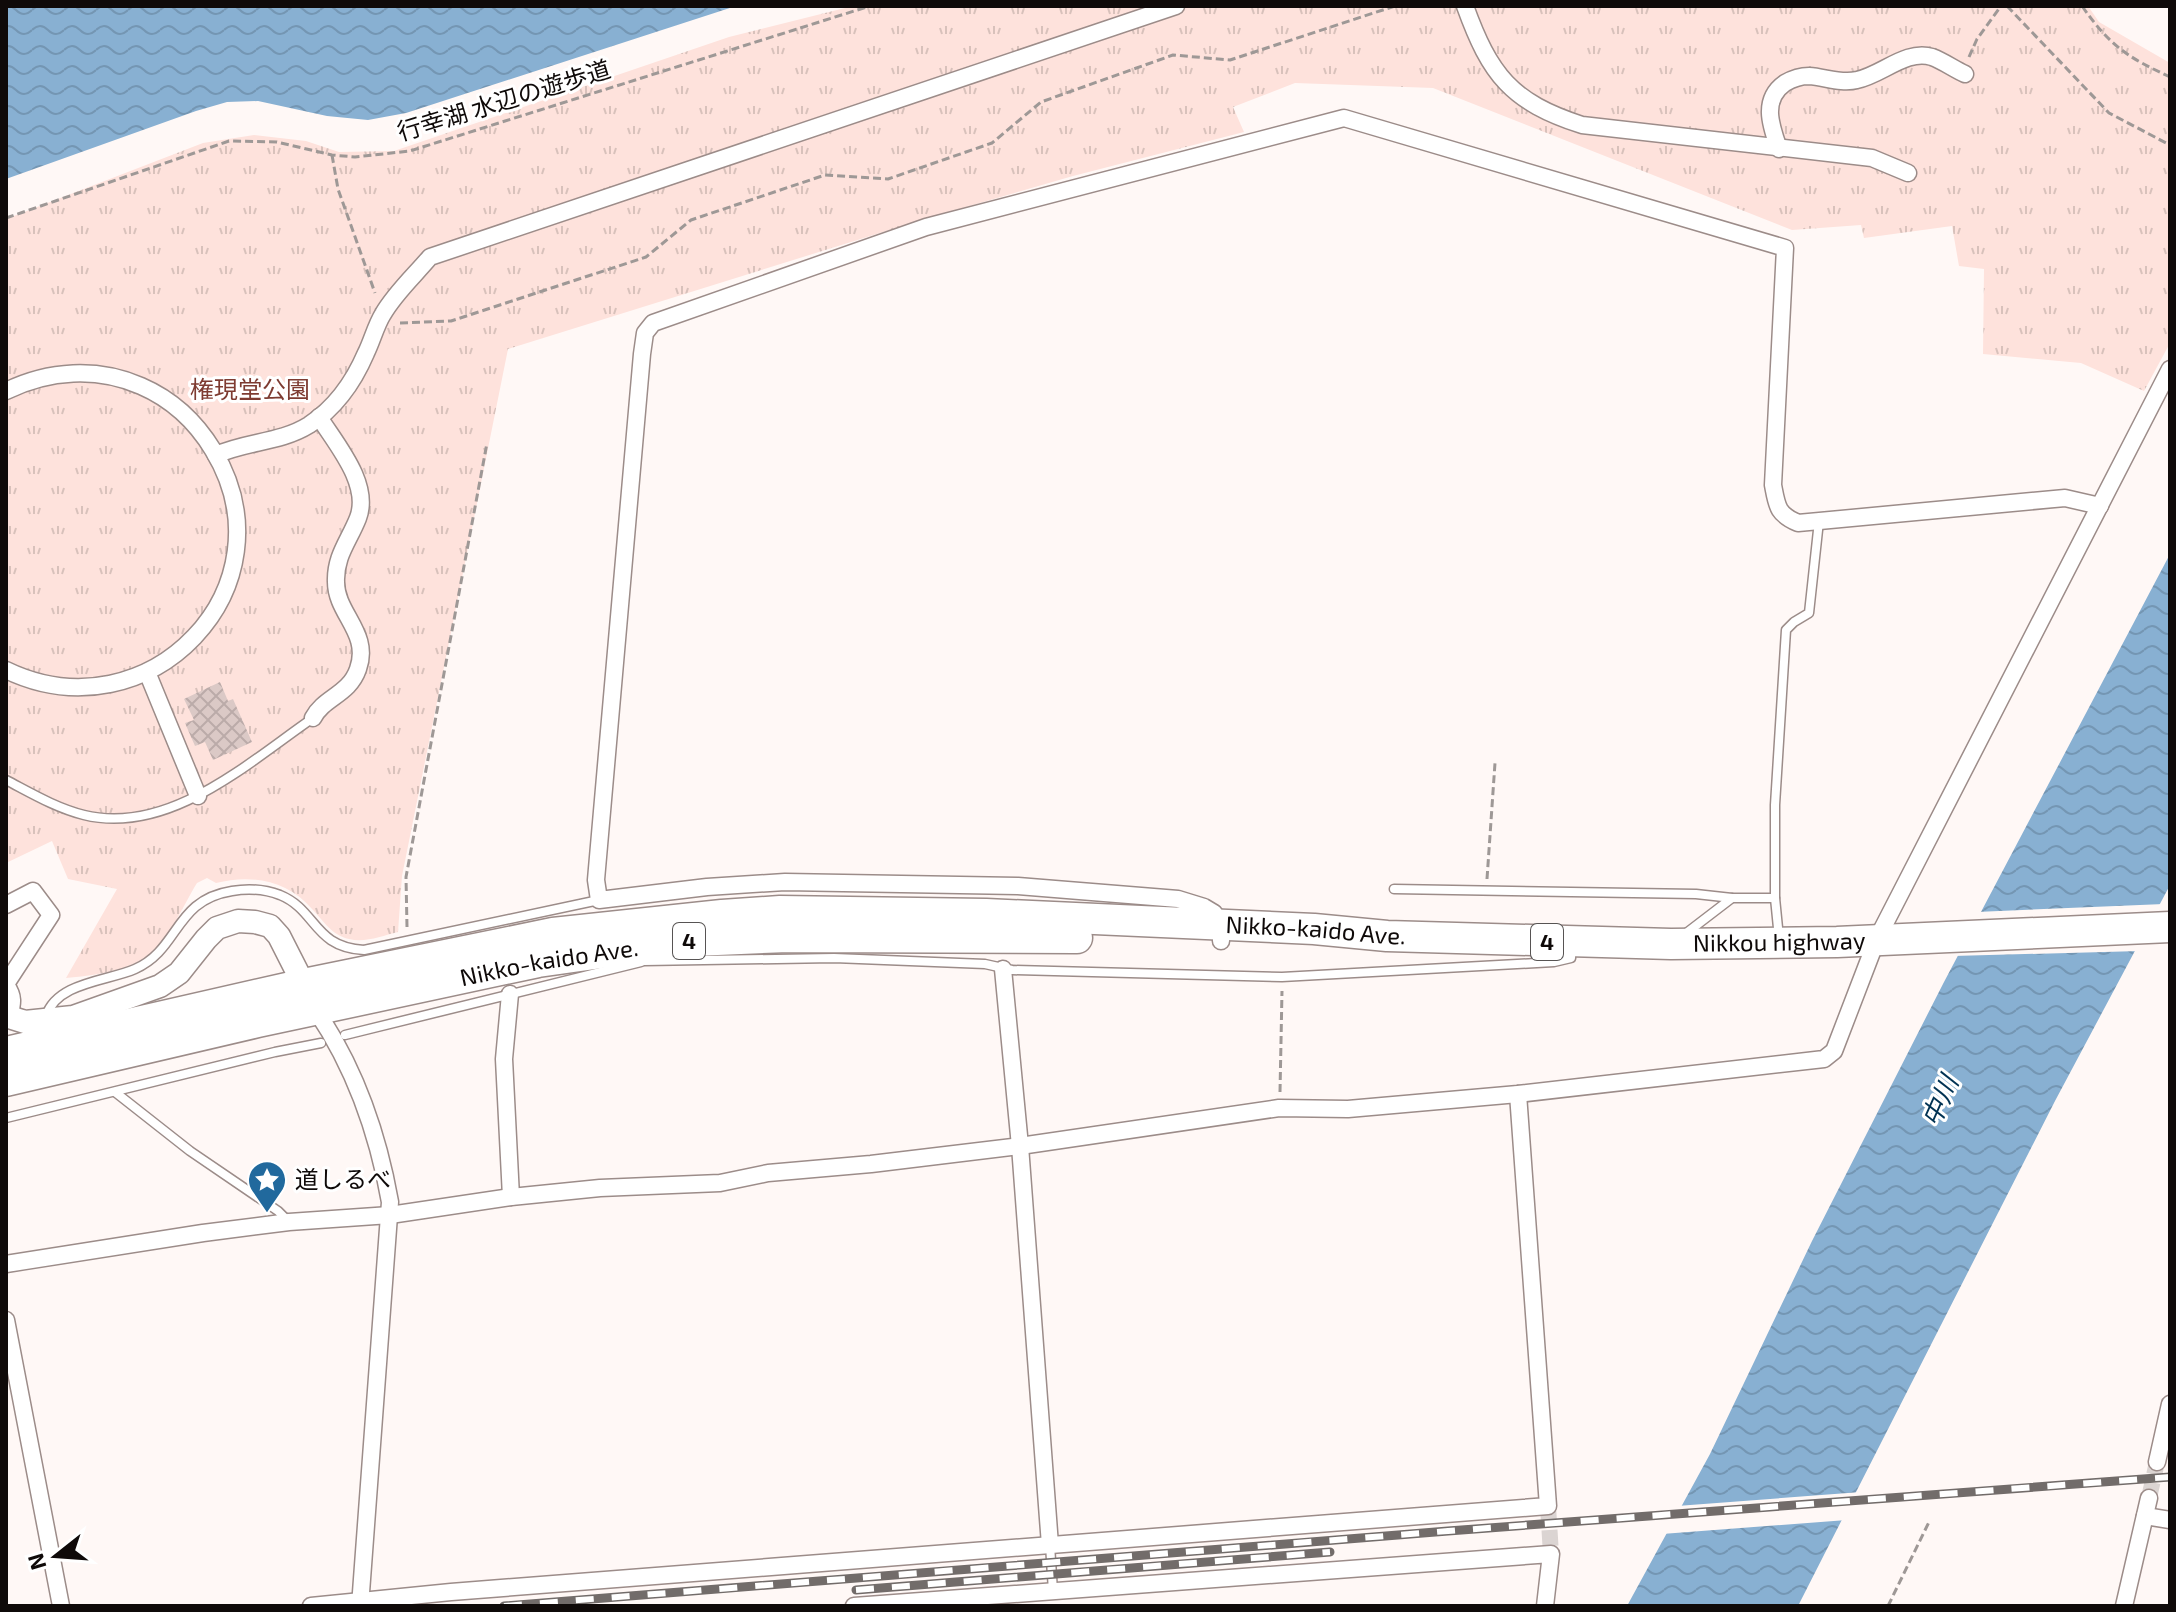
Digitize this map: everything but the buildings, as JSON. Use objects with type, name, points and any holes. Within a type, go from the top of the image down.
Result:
[{"type":"highway","name":"Nikko-kaido Ave.","points":[[6,1081],[553,933],[780,911],[986,914],[1221,933]]},
{"type":"highway","name":"Nikkou highway","points":[[1387,936],[1572,943],[1780,943],[2170,927]]},
{"type":"highway","name":"Nikko-kaido Ave.","points":[[6,1052],[309,997],[538,962],[643,954],[694,941],[788,937],[1221,933],[1387,936]]},
{"type":"street","points":[[216,455],[236,446],[280,439],[319,417],[348,388],[383,313],[430,257],[1176,6]]},
{"type":"street","points":[[1465,6],[1491,66],[1512,91],[1560,118],[1582,125],[1872,158],[1908,173]]},
{"type":"street","points":[[1779,149],[1771,126],[1771,100],[1778,88],[1790,80],[1806,76],[1856,81],[1917,55],[1932,57],[1965,74]]},
{"type":"street","points":[[1221,933],[1214,913],[1178,899],[1018,886],[785,882],[707,887],[599,900],[596,880],[645,333],[653,323],[926,227],[1344,118],[1785,248],[1773,485],[1777,505],[1785,518],[1798,523],[2065,498],[2100,506]]},
{"type":"street","points":[[6,1264],[289,1222],[390,1215],[511,1197],[600,1188],[720,1183],[768,1173],[1020,1146],[1279,1108],[1348,1109],[1518,1094],[1824,1059],[1834,1051],[1877,939],[2170,369]]},
{"type":"street","points":[[6,391],[56,374],[94,374],[123,379],[149,390],[181,411],[207,439],[231,491],[235,545],[229,577],[217,606],[198,633],[175,655],[147,672],[117,684],[85,688],[37,682],[6,670]]},
{"type":"street","points":[[313,718],[317,711],[346,690],[355,678],[361,653],[353,622],[341,603],[336,581],[340,551],[358,519],[360,497],[347,461],[319,417]]},
{"type":"street","points":[[147,672],[198,796]]},
{"type":"street","points":[[6,905],[33,891],[51,915],[6,984],[12,993],[13,1003],[7,1016],[25,1022],[73,1017],[160,986],[179,973],[217,928],[238,921],[270,926],[279,936],[326,1025],[368,1113],[382,1159],[390,1215],[360,1603]]},
{"type":"street","points":[[1003,969],[1020,1146],[1050,1545]]},
{"type":"street","points":[[510,994],[504,1059],[511,1197]]},
{"type":"street","points":[[311,1606],[1548,1506],[1518,1094]]},
{"type":"street","points":[[6,1320],[61,1606]]},
{"type":"street","points":[[2157,1462],[2170,1404]]},
{"type":"street","points":[[2124,1606],[2149,1498]]},
{"type":"street","points":[[2145,1516],[2170,1520]]},
{"type":"street","points":[[854,1606],[1551,1554],[1545,1606]]},
{"type":"lane","points":[[1780,943],[1775,898],[1775,805],[1786,630],[1809,613],[1819,521]]},
{"type":"lane","points":[[6,780],[66,810],[88,816],[108,818],[147,814],[198,796],[227,780],[313,718]]},
{"type":"lane","points":[[45,1020],[49,1008],[66,992],[145,964],[156,956],[191,908],[202,900],[228,891],[248,888],[284,897],[298,906],[324,937],[352,950],[409,941],[599,900]]},
{"type":"lane","points":[[1394,889],[1775,898]]},
{"type":"lane","points":[[1671,944],[1732,898]]},
{"type":"lane","points":[[345,1035],[510,994],[643,954],[834,958],[985,964],[1003,969],[1282,977],[1554,962],[1571,958],[1572,943]]},
{"type":"lane","points":[[6,1118],[321,1043]]},
{"type":"lane","points":[[115,1092],[289,1222]]},
{"type":"lane","points":[[1050,1545],[1053,1591]]},
{"type":"path","name":"行幸湖 水辺の遊歩道","points":[[6,218],[229,141],[277,142],[355,157],[410,151],[870,6]]},
{"type":"path","points":[[332,155],[338,189],[383,313],[390,323],[451,321],[646,257],[691,220],[825,175],[888,179],[992,143],[1041,102],[1173,55],[1230,60],[1395,6]]},
{"type":"path","points":[[1965,74],[1966,63],[1977,39],[2001,6]]},
{"type":"path","points":[[2007,6],[2109,113],[2170,145]]},
{"type":"path","points":[[2082,6],[2126,56],[2170,77]]},
{"type":"path","points":[[409,941],[406,877],[487,443]]},
{"type":"path","points":[[1486,890],[1495,763]]},
{"type":"path","points":[[1279,1108],[1282,977]]},
{"type":"path","points":[[1888,1606],[1929,1522]]},
{"type":"green space","name":"権現堂公園","points":[[853,6],[2088,6],[2099,22],[2170,63],[2170,343],[2144,391],[2081,363],[1983,354],[1984,269],[1959,266],[1952,226],[1864,238],[1861,225],[1792,230],[1433,88],[1295,83],[1233,107],[1244,132],[1073,176],[928,218],[508,349],[402,876],[398,932],[367,940],[349,939],[333,931],[302,899],[280,886],[242,879],[216,883],[207,878],[197,883],[169,932],[149,955],[120,969],[66,978],[117,889],[68,879],[52,841],[6,863],[6,219],[203,143],[254,135],[306,141],[339,152],[394,151],[729,37]]},
{"type":"water","points":[[6,6],[736,6],[406,113],[368,120],[327,116],[258,101],[227,102],[6,179]]},
{"type":"water","name":"中川","points":[[2170,554],[2170,885],[2055,1101],[1798,1606],[1627,1606],[1710,1454],[1812,1241],[1944,982]]},
{"type":"pier","points":[[2164,904],[2140,951],[1953,956],[1976,912]]},
{"type":"pier","points":[[1861,1492],[1847,1520],[1662,1534],[1677,1506]]},
{"type":"tunnel","points":[[2149,1498],[2157,1462]]},
{"type":"tunnel","points":[[1548,1506],[1551,1554]]},
{"type":"railway","points":[[504,1606],[2170,1477]]},
{"type":"railway","points":[[856,1590],[1330,1552]]},
{"type":"place","name":"道しるべ","points":[[267,1214]]}]
